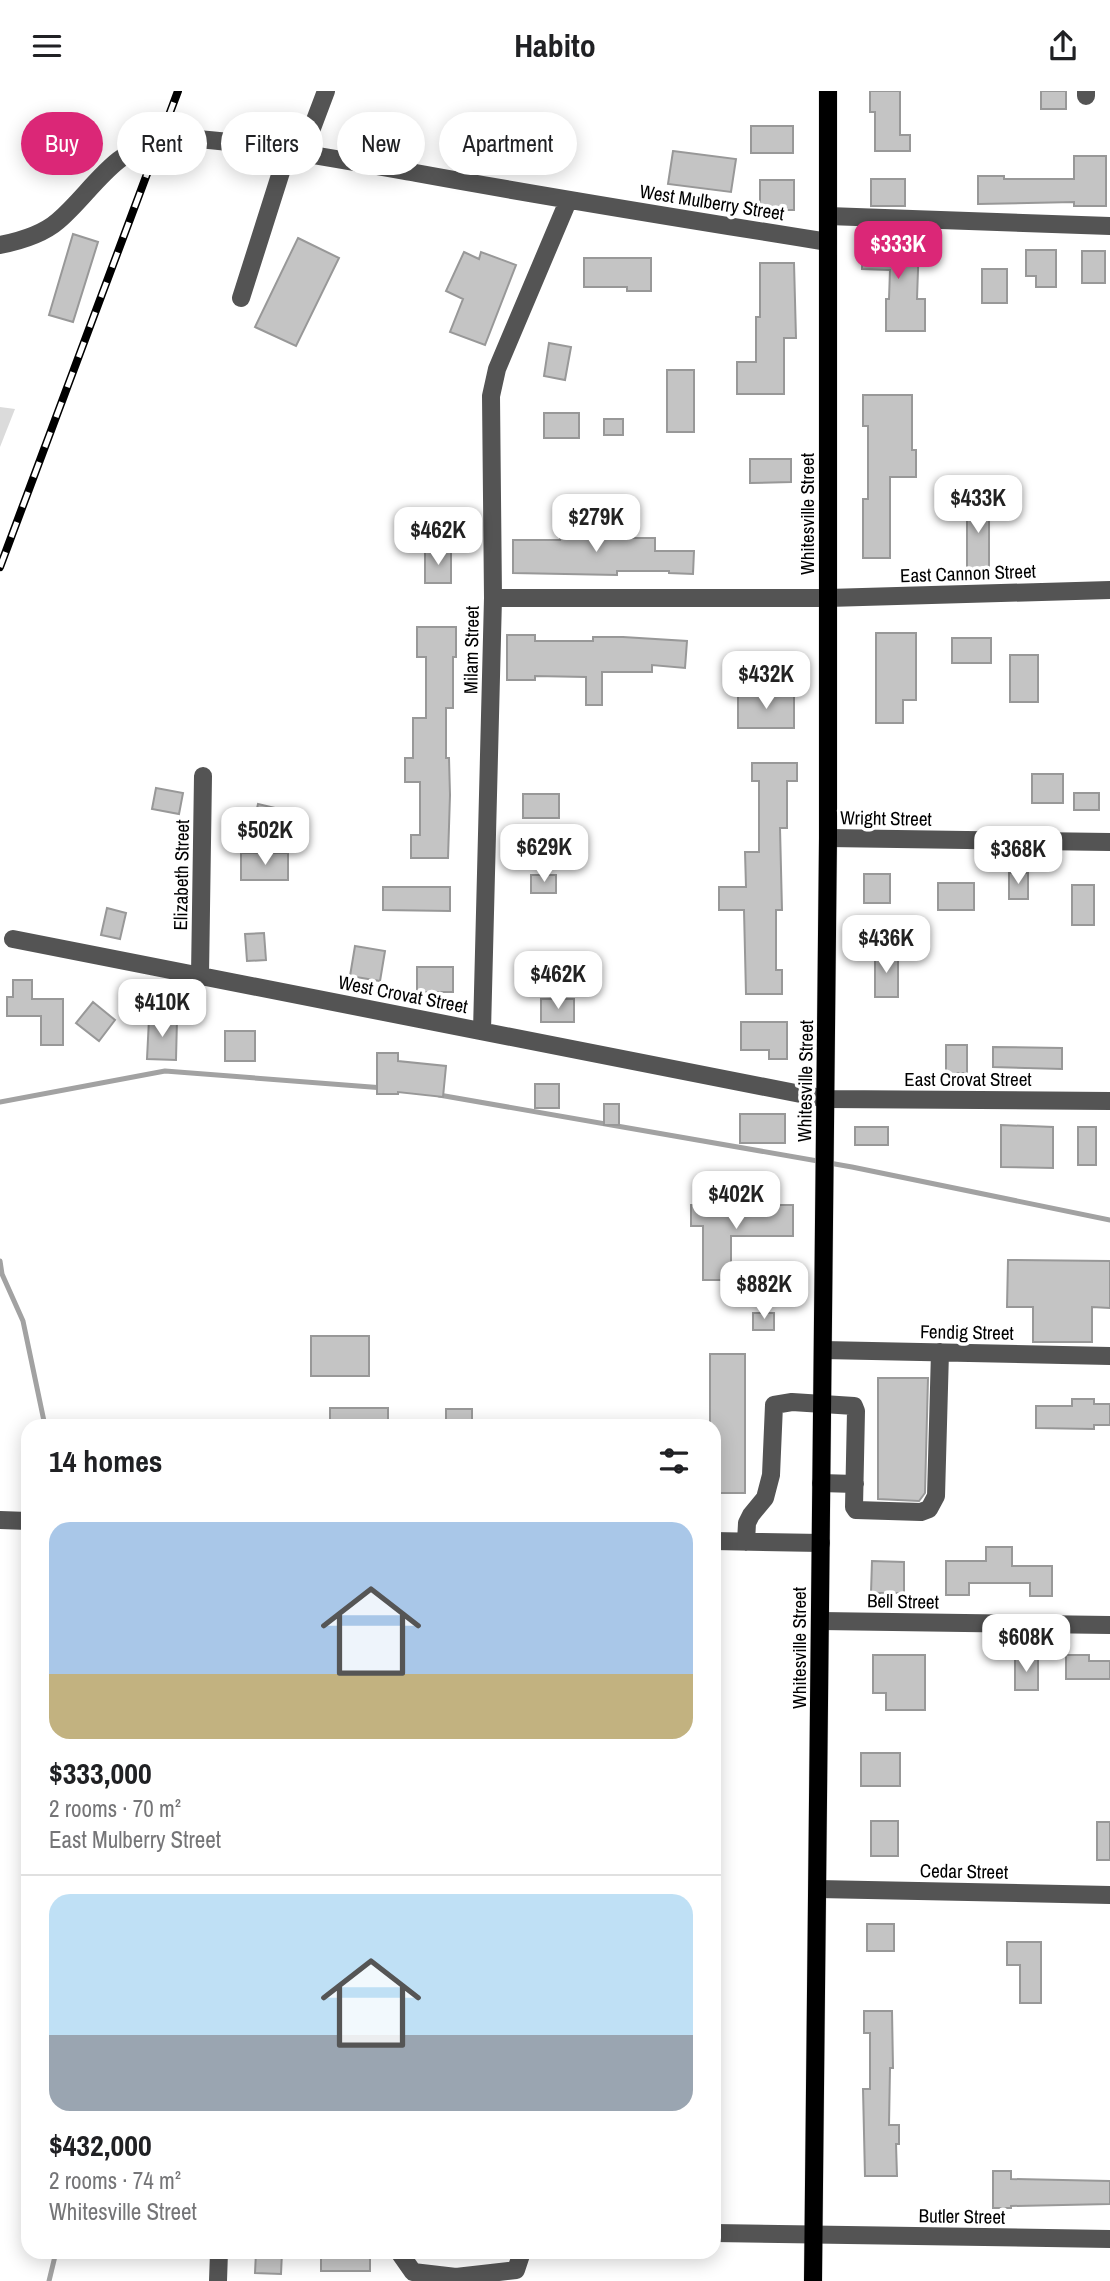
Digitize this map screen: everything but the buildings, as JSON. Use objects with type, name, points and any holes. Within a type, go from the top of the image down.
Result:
[{"type":"main road","name":"Whitesville Street","points":[[813,2281],[828,838],[828,91]]},
{"type":"street","points":[[316,112],[326,91]]},
{"type":"street","name":"West Mulberry Street","points":[[0,245],[17,242],[58,221],[109,168],[129,152],[159,141],[221,141]]},
{"type":"street","name":"West Mulberry Street","points":[[323,156],[568,201],[828,242]]},
{"type":"street","points":[[241,298],[287,175]]},
{"type":"street","name":"Milam Street","points":[[482,1031],[493,599],[491,396],[497,369],[568,201]]},
{"type":"street","points":[[828,216],[1110,226]]},
{"type":"street","name":"East Cannon Street","points":[[493,599],[828,598],[1110,590]]},
{"type":"street","name":"Elizabeth Street","points":[[201,975],[203,776]]},
{"type":"street","name":"Wright Street","points":[[828,838],[1110,842]]},
{"type":"street","name":"West Crovat Street","points":[[13,939],[826,1099]]},
{"type":"street","name":"East Crovat Street","points":[[826,1099],[1110,1101]]},
{"type":"street","name":"Fendig Street","points":[[823,1350],[1110,1356]]},
{"type":"street","points":[[746,1542],[747,1523],[765,1498],[771,1475],[774,1405],[792,1402],[850,1404],[856,1411],[856,1510],[921,1512],[929,1509],[936,1496],[940,1352]]},
{"type":"street","points":[[821,1483],[855,1484]]},
{"type":"street","points":[[0,1520],[21,1521]]},
{"type":"street","points":[[721,1541],[821,1543]]},
{"type":"street","name":"Bell Street","points":[[821,1621],[1110,1625]]},
{"type":"street","name":"Cedar Street","points":[[818,1889],[1110,1895]]},
{"type":"street","name":"Butler Street","points":[[721,2233],[1110,2239]]},
{"type":"street","points":[[218,2281],[219,2259]]},
{"type":"street","points":[[404,2259],[413,2272],[456,2277],[516,2270],[520,2259]]},
{"type":"shaded area","points":[[0,407],[15,409],[0,447]]},
{"type":"waterway","points":[[0,1102],[165,1071],[384,1088]]},
{"type":"waterway","points":[[439,1095],[852,1167],[1110,1220]]},
{"type":"waterway","points":[[0,1261],[2,1274],[23,1321],[44,1419]]},
{"type":"waterway","points":[[49,2281],[54,2259]]},
{"type":"railway","points":[[0,567],[178,91]]}]
